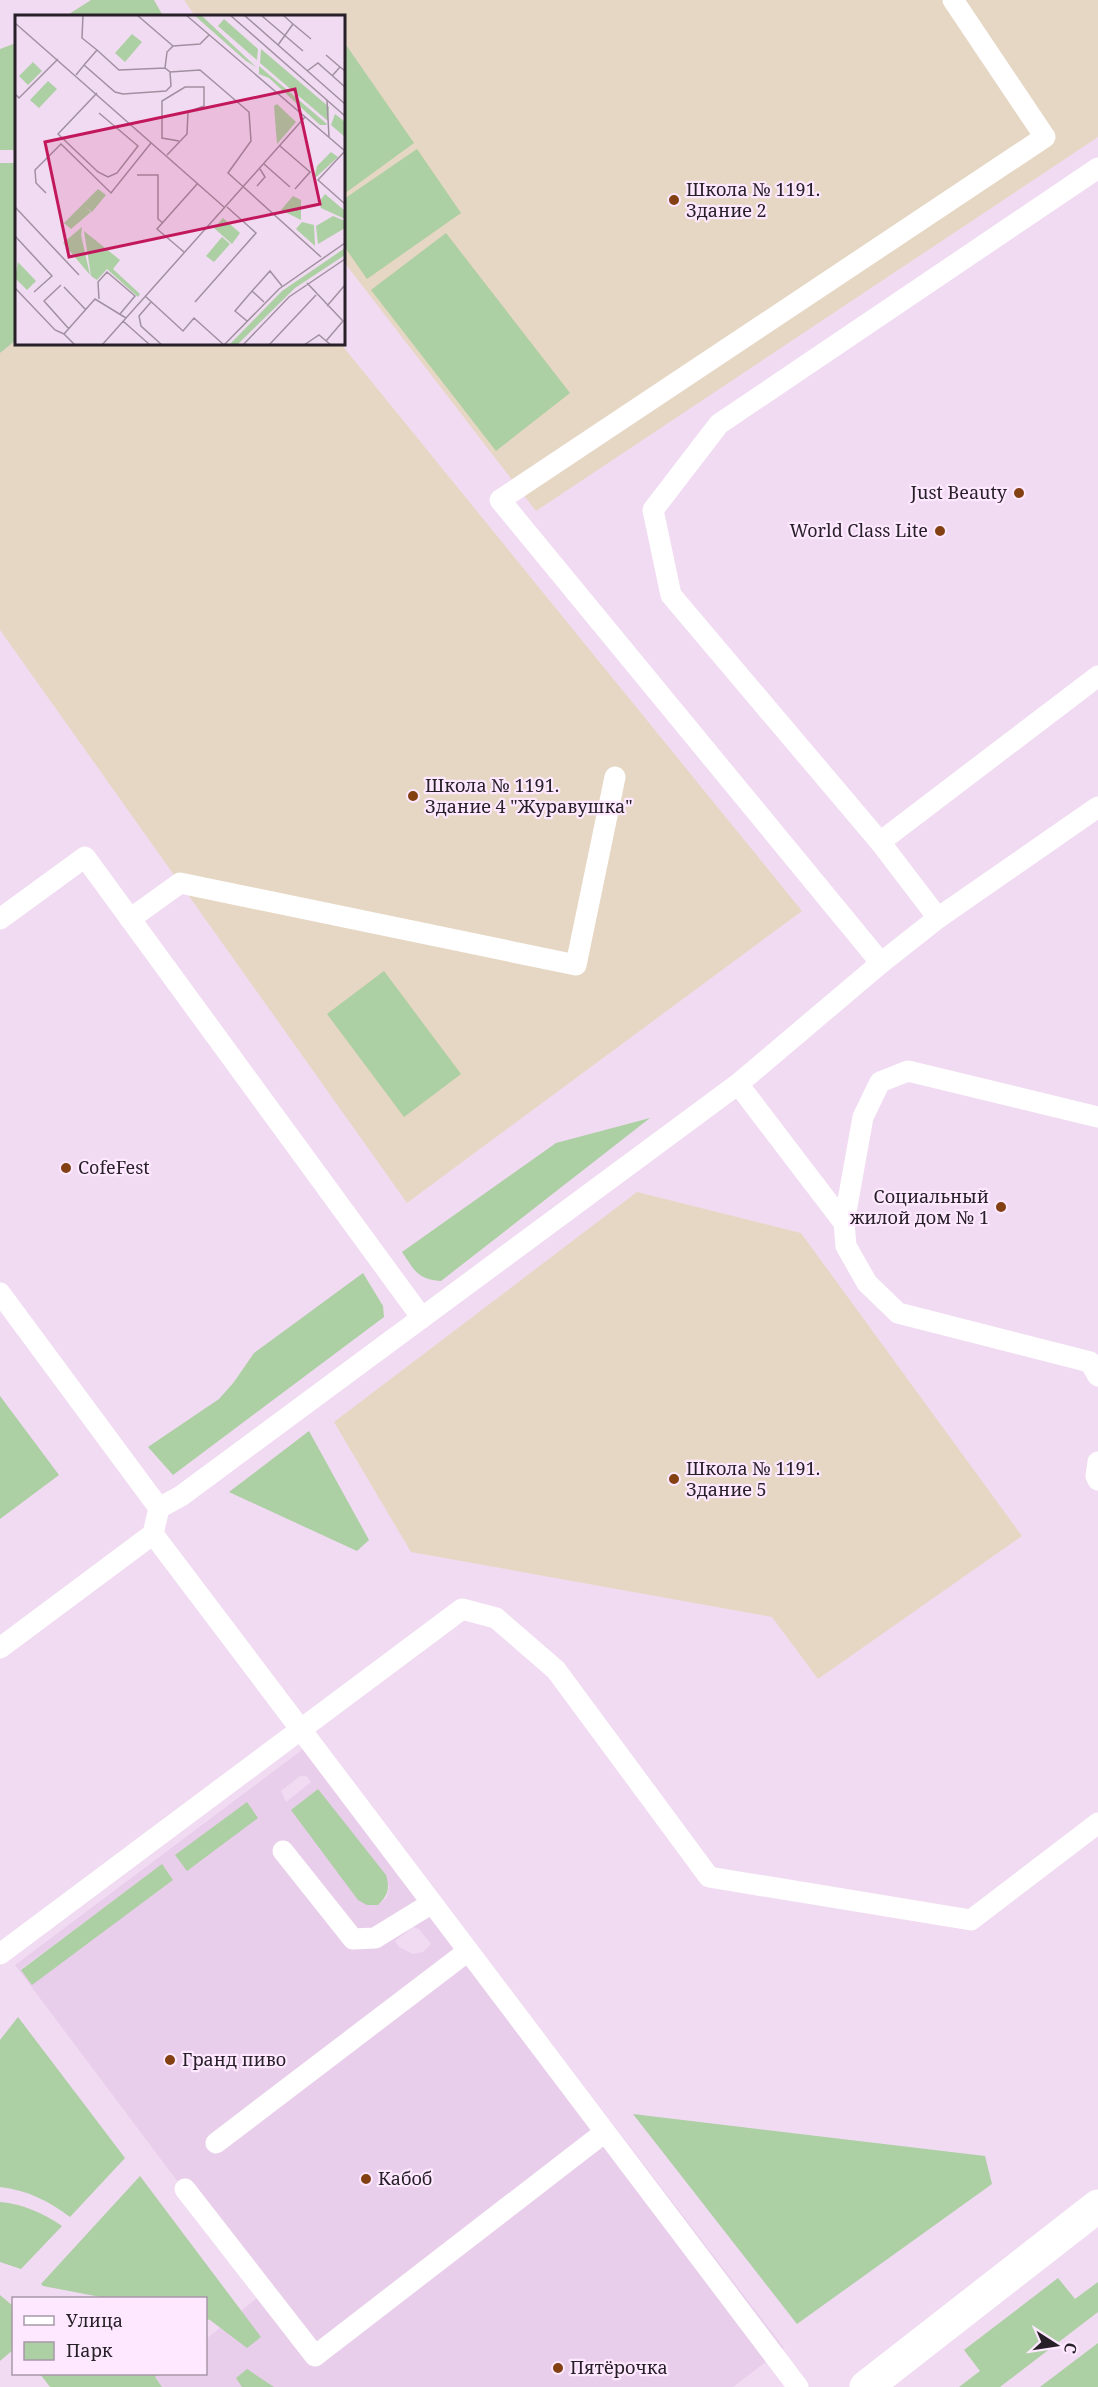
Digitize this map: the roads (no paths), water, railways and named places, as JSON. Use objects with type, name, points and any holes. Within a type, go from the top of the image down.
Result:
[{"type":"street","points":[[866,2387],[1098,2206]]},
{"type":"lane","points":[[881,963],[500,500],[1045,137],[953,0]]},
{"type":"lane","points":[[938,918],[880,842],[671,595],[653,510],[720,424],[1098,168]]},
{"type":"lane","points":[[880,842],[1098,676]]},
{"type":"lane","points":[[130,919],[180,883],[576,965],[615,777]]},
{"type":"lane","points":[[0,1648],[153,1534],[159,1508],[181,1496],[738,1084],[938,918],[1098,807]]},
{"type":"lane","points":[[0,920],[85,857],[422,1318]]},
{"type":"lane","points":[[1098,1117],[908,1071],[880,1082],[863,1117],[844,1223],[846,1246],[867,1283],[898,1313],[1090,1362],[1098,1376]]},
{"type":"lane","points":[[738,1084],[844,1223]]},
{"type":"lane","points":[[0,1293],[159,1508]]},
{"type":"lane","points":[[1098,1462],[1096,1476],[1098,1480]]},
{"type":"lane","points":[[153,1534],[798,2387]]},
{"type":"lane","points":[[0,1954],[462,1609],[496,1618],[556,1670],[709,1876],[971,1920],[1098,1823]]},
{"type":"lane","points":[[283,1851],[353,1939],[375,1938],[432,1903]]},
{"type":"lane","points":[[216,2143],[468,1951]]},
{"type":"lane","points":[[186,2189],[315,2356],[605,2132]]},
{"type":"place","name":"Школа № 1191. Здание 2","points":[[674,200]]},
{"type":"place","name":"Just Beauty","points":[[1019,493]]},
{"type":"place","name":"World Class Lite","points":[[940,531]]},
{"type":"place","name":"Школа № 1191. Здание 4 \"Журавушка\"","points":[[413,796]]},
{"type":"place","name":"CofeFest","points":[[66,1168]]},
{"type":"place","name":"Социальный жилой дом № 1","points":[[1001,1207]]},
{"type":"place","name":"Школа № 1191. Здание 5","points":[[674,1479]]},
{"type":"place","name":"Гранд пиво","points":[[170,2060]]},
{"type":"place","name":"Кабоб","points":[[366,2179]]},
{"type":"place","name":"Пятёрочка","points":[[558,2368]]}]
